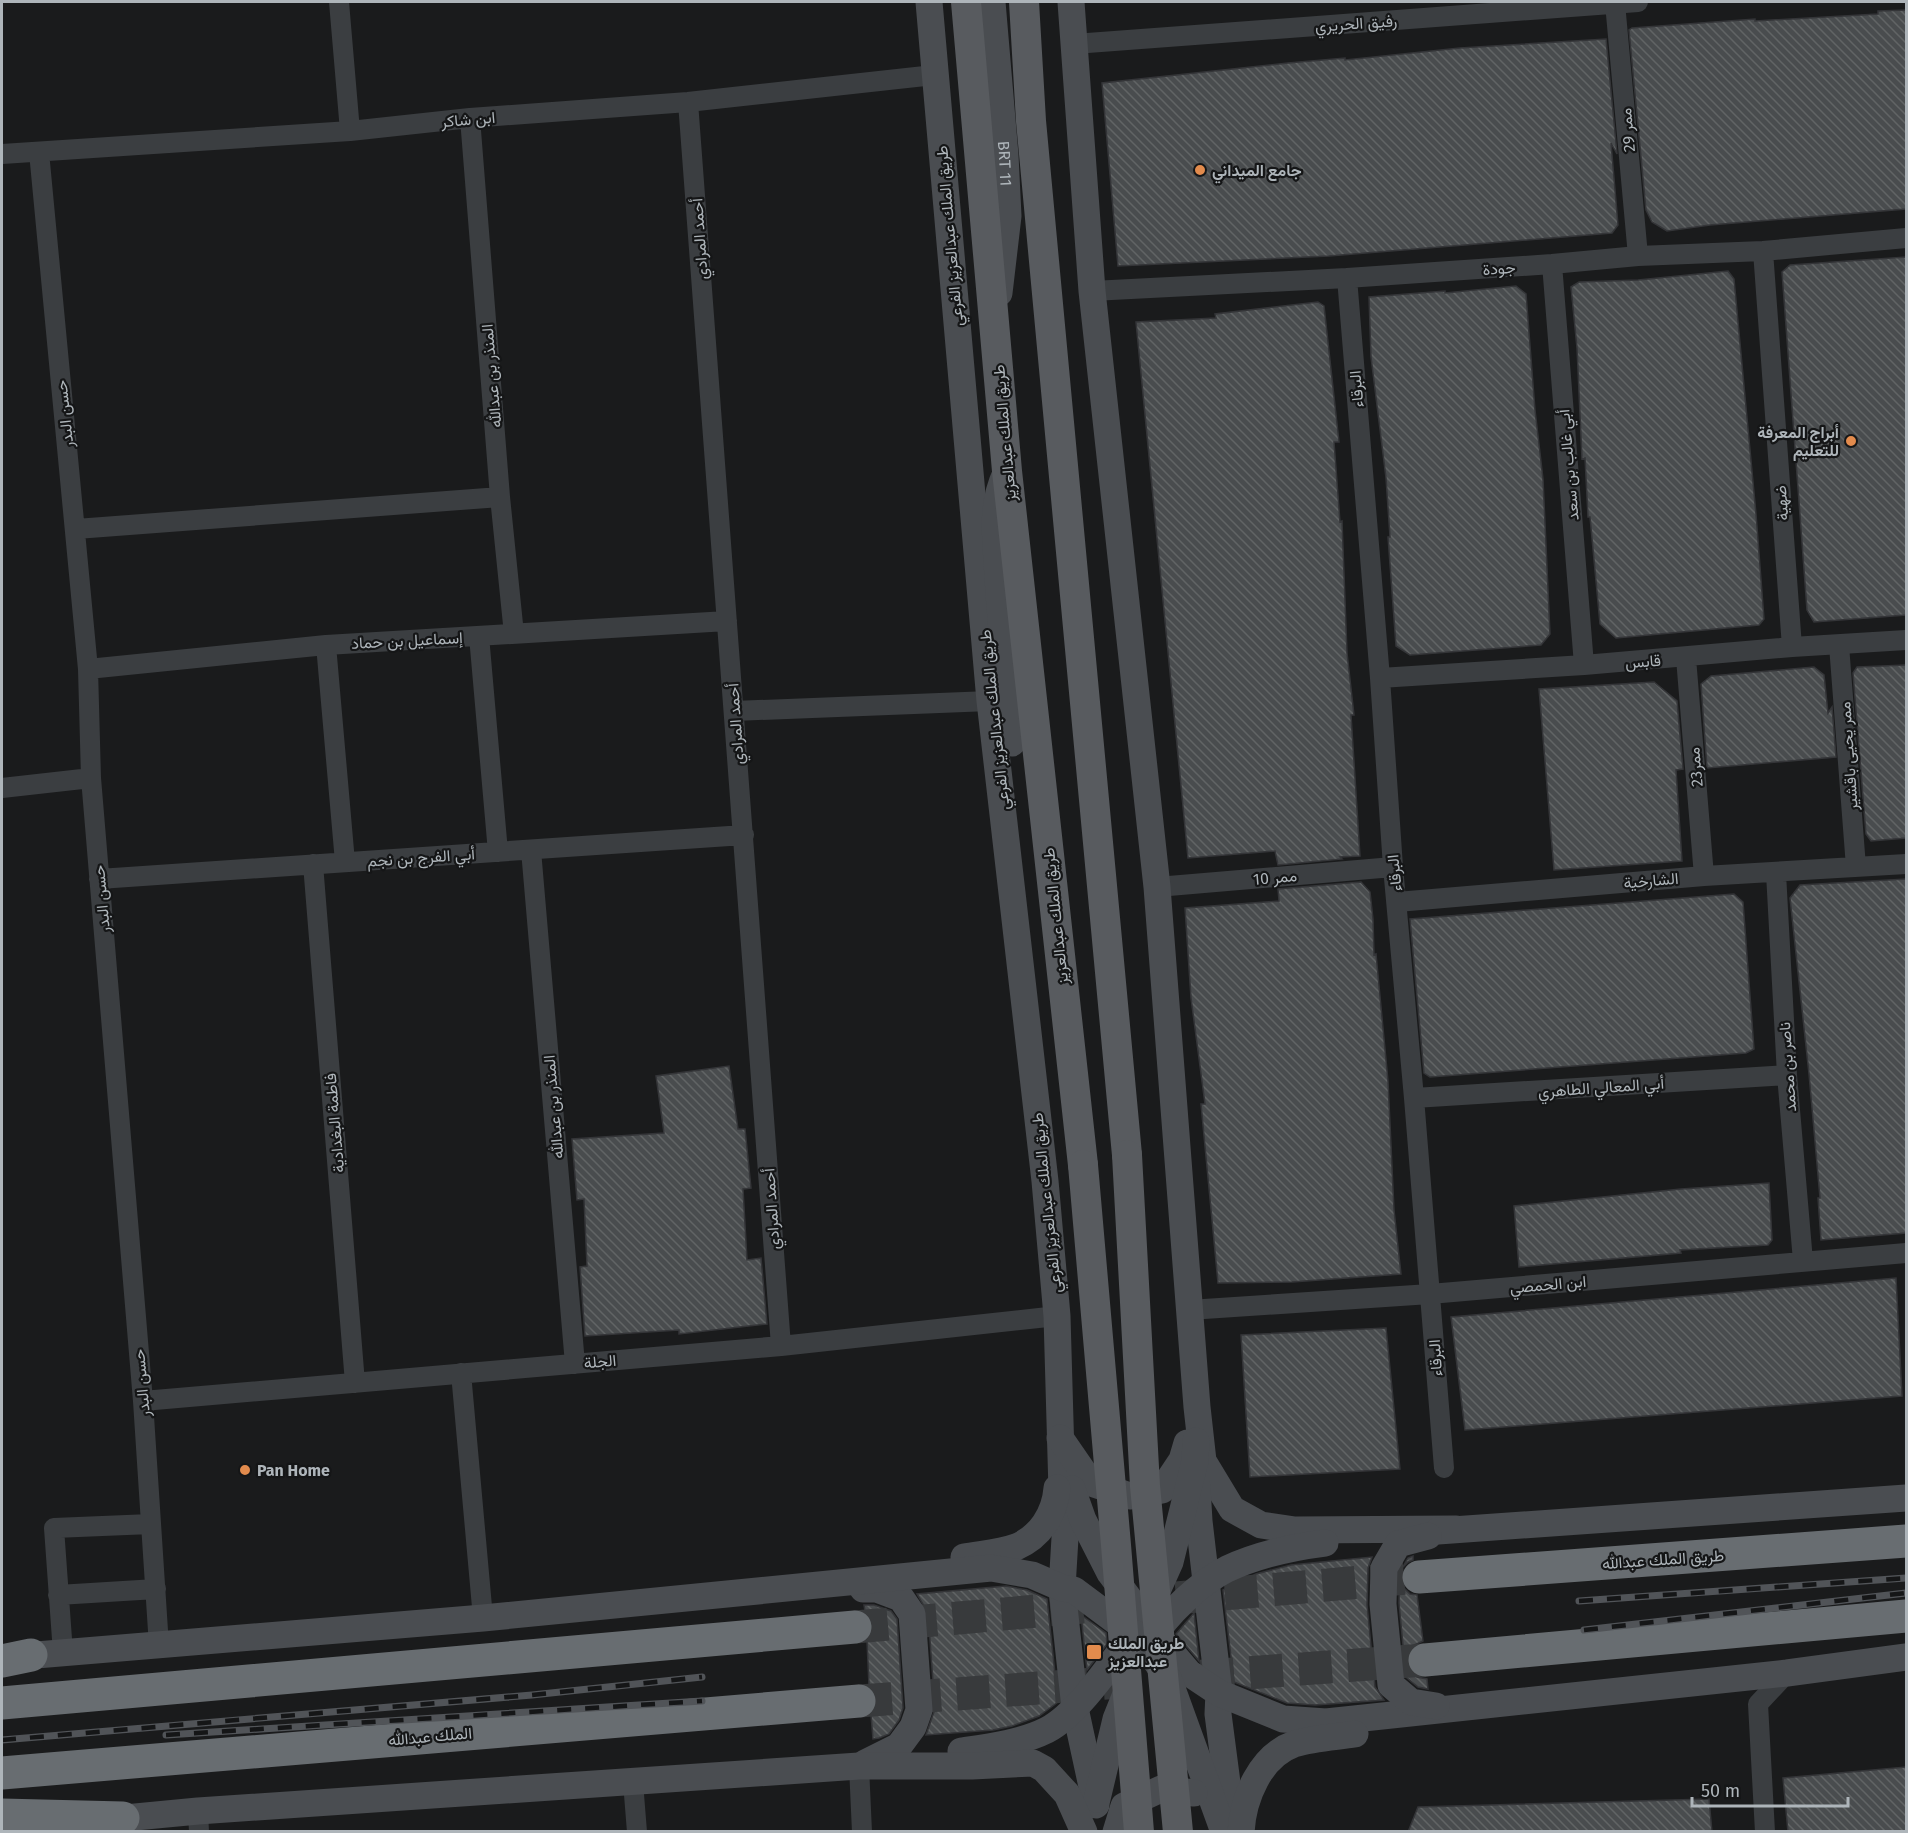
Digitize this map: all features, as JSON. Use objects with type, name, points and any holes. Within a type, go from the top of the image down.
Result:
[{"type":"highway","name":"طريق الملك عبدالله","points":[[1419,1577],[1906,1541]]},
{"type":"highway","points":[[1425,1660],[1906,1616]]},
{"type":"highway","points":[[2,1703],[855,1627]]},
{"type":"highway","name":"الملك عبدالله","points":[[2,1773],[859,1701]]},
{"type":"highway","points":[[11,1826],[123,1818]]},
{"type":"main road","name":"طريق الملك عبدالعزيز الفرعي","points":[[929,2],[990,701],[1044,1169],[1057,1316],[1060,1438]]},
{"type":"main road","name":"طريق الملك عبدالعزيز","points":[[966,2],[996,324],[1007,471],[1083,1165],[1139,1832]]},
{"type":"main road","name":"BRT 11","points":[[992,2],[1008,216],[996,324]]},
{"type":"main road","points":[[1024,2],[1032,133],[1127,1155],[1145,1486],[1178,1832]]},
{"type":"main road","points":[[1071,2],[1092,291],[1157,887],[1189,1310],[1203,1461],[1232,1509],[1261,1525],[1295,1530],[1456,1529]]},
{"type":"main road","points":[[1004,815],[1014,760],[1002,634],[995,514],[999,489],[1007,471]]},
{"type":"main road","points":[[1060,1438],[1091,1483],[1130,1496],[1162,1490],[1182,1460],[1197,1407]]},
{"type":"main road","points":[[1197,1407],[1195,1461],[1219,1693],[1218,1714],[1234,1832]]},
{"type":"main road","points":[[791,1588],[1015,1548],[1035,1535],[1050,1516],[1056,1500],[1060,1438]]},
{"type":"main road","points":[[1060,1438],[1065,1521],[1062,1588],[1074,1708],[1096,1805]]},
{"type":"main road","points":[[1060,1438],[1076,1504],[1110,1573],[1169,1680],[1223,1832]]},
{"type":"main road","points":[[1095,1832],[1096,1805],[1116,1719],[1170,1562],[1195,1461]]},
{"type":"main road","points":[[859,1766],[1000,1745],[1047,1730],[1074,1708],[1145,1633],[1206,1583],[1227,1569],[1278,1551],[1300,1546],[1456,1529],[1906,1498]]},
{"type":"main road","points":[[1456,1529],[1398,1544],[1384,1568],[1383,1604],[1391,1684],[1411,1702],[1431,1706],[1548,1700]]},
{"type":"main road","points":[[11,1658],[483,1618],[991,1568],[1032,1575],[1062,1588],[1074,1590],[1145,1633],[1189,1673],[1219,1693],[1283,1719],[1326,1722],[1548,1700],[1906,1657]]},
{"type":"main road","points":[[791,1588],[877,1589],[901,1598],[912,1614],[919,1710],[913,1727],[899,1746],[859,1766]]},
{"type":"main road","points":[[1241,1832],[1242,1816],[1254,1780],[1270,1761],[1294,1745],[1548,1700]]},
{"type":"main road","points":[[123,1818],[199,1821],[633,1782],[859,1766],[1033,1763],[1044,1769],[1067,1794],[1084,1832]]},
{"type":"main road","points":[[1116,1832],[1124,1806],[1161,1789],[1197,1794],[1210,1806],[1223,1832]]},
{"type":"street","points":[[339,2],[350,131]]},
{"type":"street","name":"رفيق الحريري","points":[[1074,44],[1638,2]]},
{"type":"street","name":"ممر 29","points":[[1615,3],[1638,256]]},
{"type":"street","name":"ابن شاكر","points":[[2,154],[350,131],[470,118],[688,102],[934,75]]},
{"type":"street","name":"أحمد المرادي","points":[[688,102],[782,1346]]},
{"type":"street","name":"المنذر بن عبدالله","points":[[470,118],[500,497],[514,634]]},
{"type":"street","name":"حسن البدر","points":[[39,152],[88,669],[91,778],[143,1401],[159,1646]]},
{"type":"street","name":"جودة","points":[[1092,291],[1347,278],[1638,256],[1763,251],[1906,238]]},
{"type":"street","name":"ضهية","points":[[1763,251],[1792,647]]},
{"type":"street","name":"أبي غالب بن سعد","points":[[1552,264],[1584,665]]},
{"type":"street","name":"البرقاء","points":[[1347,278],[1393,867],[1444,1468]]},
{"type":"street","points":[[76,529],[500,497]]},
{"type":"street","name":"إسماعيل بن حماد","points":[[88,669],[326,645],[727,621]]},
{"type":"street","points":[[479,636],[498,852]]},
{"type":"street","name":"قابس","points":[[1380,678],[1686,658],[1792,647],[1906,640]]},
{"type":"street","points":[[326,645],[345,862]]},
{"type":"street","name":"ممر يحيى باقشير","points":[[1839,645],[1856,867]]},
{"type":"street","name":"ممر23","points":[[1686,658],[1704,876]]},
{"type":"street","points":[[734,711],[990,701]]},
{"type":"street","points":[[2,788],[91,778]]},
{"type":"street","name":"أبي الفرج بن نجم","points":[[99,879],[744,835]]},
{"type":"street","name":"المنذر بن عبدالله","points":[[531,850],[575,1364]]},
{"type":"street","name":"فاطمة البغدادية","points":[[313,864],[355,1383]]},
{"type":"street","name":"الشارخية","points":[[1397,902],[1704,876],[1906,864]]},
{"type":"street","name":"ممر 10","points":[[1157,887],[1393,867]]},
{"type":"street","name":"ناصر بن محمد","points":[[1776,873],[1787,1075],[1803,1261]]},
{"type":"street","name":"أبي المعالي الطاهري","points":[[1414,1098],[1787,1075]]},
{"type":"street","name":"ابن الحمصي","points":[[1189,1310],[1430,1294],[1906,1253]]},
{"type":"street","name":"الجلة","points":[[143,1401],[782,1346],[1057,1316]]},
{"type":"street","points":[[461,1373],[483,1618]]},
{"type":"street","points":[[63,1653],[54,1528],[151,1524]]},
{"type":"street","points":[[58,1595],[156,1589]]},
{"type":"street","points":[[1765,1832],[1758,1704],[1787,1673]]},
{"type":"street","points":[[859,1766],[862,1832]]},
{"type":"street","points":[[633,1782],[637,1832]]},
{"type":"building","points":[[1906,10],[1906,209],[1710,225],[1667,231],[1652,222],[1646,210],[1629,30],[1755,19],[1755,21],[1878,14],[1878,11]]},
{"type":"building","points":[[1606,39],[1617,154],[1611,143],[1618,225],[1612,233],[1329,256],[1118,266],[1102,83],[1345,58],[1345,60],[1460,48]]},
{"type":"building","name":"أبراج المعرفة للتعليم","points":[[1906,257],[1906,615],[1814,622],[1807,610],[1782,272],[1790,265]]},
{"type":"building","points":[[1728,271],[1734,279],[1764,619],[1759,625],[1616,638],[1600,624],[1590,517],[1588,517],[1585,458],[1582,459],[1577,348],[1571,287],[1579,282],[1638,280]]},
{"type":"building","points":[[1516,286],[1526,294],[1543,479],[1550,634],[1541,645],[1410,655],[1396,646],[1386,478],[1371,357],[1369,297]]},
{"type":"building","points":[[1318,302],[1324,306],[1339,442],[1334,442],[1340,522],[1342,521],[1347,653],[1354,715],[1351,715],[1360,856],[1278,865],[1275,851],[1188,858],[1136,322],[1216,318],[1215,314]]},
{"type":"building","points":[[1906,665],[1906,838],[1871,841],[1866,834],[1853,673],[1857,667]]},
{"type":"building","points":[[1814,667],[1824,675],[1828,713],[1832,707],[1836,757],[1707,768],[1701,684],[1711,676]]},
{"type":"building","points":[[1654,682],[1677,701],[1683,769],[1676,770],[1682,861],[1554,870],[1539,689]]},
{"type":"building","points":[[1906,879],[1906,1233],[1821,1240],[1818,1198],[1820,1198],[1809,1074],[1790,898],[1800,885]]},
{"type":"building","points":[[1361,882],[1370,892],[1373,919],[1374,955],[1376,954],[1388,1081],[1394,1210],[1401,1274],[1292,1282],[1218,1283],[1201,1104],[1205,1104],[1191,998],[1185,908],[1279,901],[1278,889]]},
{"type":"building","points":[[1734,894],[1743,902],[1754,1049],[1746,1053],[1430,1077],[1424,1073],[1410,919]]},
{"type":"building","points":[[729,1066],[738,1129],[745,1129],[751,1188],[743,1189],[747,1260],[761,1258],[767,1324],[679,1334],[679,1330],[585,1336],[580,1267],[587,1266],[584,1199],[577,1200],[572,1139],[664,1133],[656,1076]]},
{"type":"building","points":[[1769,1183],[1772,1240],[1768,1245],[1680,1250],[1681,1253],[1519,1267],[1514,1206],[1681,1189]]},
{"type":"building","points":[[1896,1278],[1902,1396],[1465,1430],[1451,1317]]},
{"type":"building","points":[[1386,1328],[1400,1469],[1250,1477],[1241,1335]]},
{"type":"building","points":[[1413,1556],[1413,1560],[1403,1567],[1408,1558]]},
{"type":"building","points":[[1372,1557],[1368,1568],[1367,1605],[1375,1687],[1384,1700],[1315,1705],[1287,1703],[1234,1682],[1223,1590],[1256,1574],[1291,1565]]},
{"type":"building","points":[[1402,1569],[1400,1579],[1404,1588],[1410,1594],[1417,1595],[1423,1641],[1414,1645],[1408,1652],[1406,1662],[1410,1671],[1417,1677],[1427,1679],[1428,1689],[1418,1687],[1406,1677],[1399,1603],[1400,1572]]},
{"type":"building","points":[[1006,1586],[1027,1590],[1047,1599],[1058,1702],[1039,1716],[1012,1726],[993,1730],[926,1735],[935,1709],[928,1613],[917,1594]]},
{"type":"building","points":[[864,1605],[874,1605],[891,1611],[897,1619],[903,1708],[899,1720],[889,1734],[873,1739],[871,1715],[878,1700],[875,1691],[869,1686],[867,1641],[874,1625]]},
{"type":"building","points":[[1194,1613],[1199,1661],[1176,1634]]},
{"type":"building","points":[[1081,1615],[1106,1633],[1107,1644],[1087,1670]]},
{"type":"building","points":[[1906,1767],[1906,1832],[1788,1832],[1783,1778]]},
{"type":"building","points":[[1709,1799],[1712,1832],[1408,1832],[1418,1807]]},
{"type":"tunnel","points":[[1176,1598],[1419,1577]]},
{"type":"tunnel","points":[[855,1627],[1095,1606]]},
{"type":"tunnel","points":[[859,1701],[1425,1660]]},
{"type":"railway","points":[[1579,1601],[1906,1578]]},
{"type":"railway","points":[[1584,1630],[1906,1593]]},
{"type":"railway","points":[[2,1740],[532,1695],[702,1677]]},
{"type":"railway","points":[[166,1735],[702,1701]]},
{"type":"place","name":"جامع الميداني","points":[[1200,170]]},
{"type":"place","name":"أبراج المعرفة للتعليم","points":[[1851,441]]},
{"type":"place","name":"Pan Home","points":[[245,1470]]},
{"type":"place","name":"طريق الملك عبدالعزيز","points":[[1094,1652]]}]
